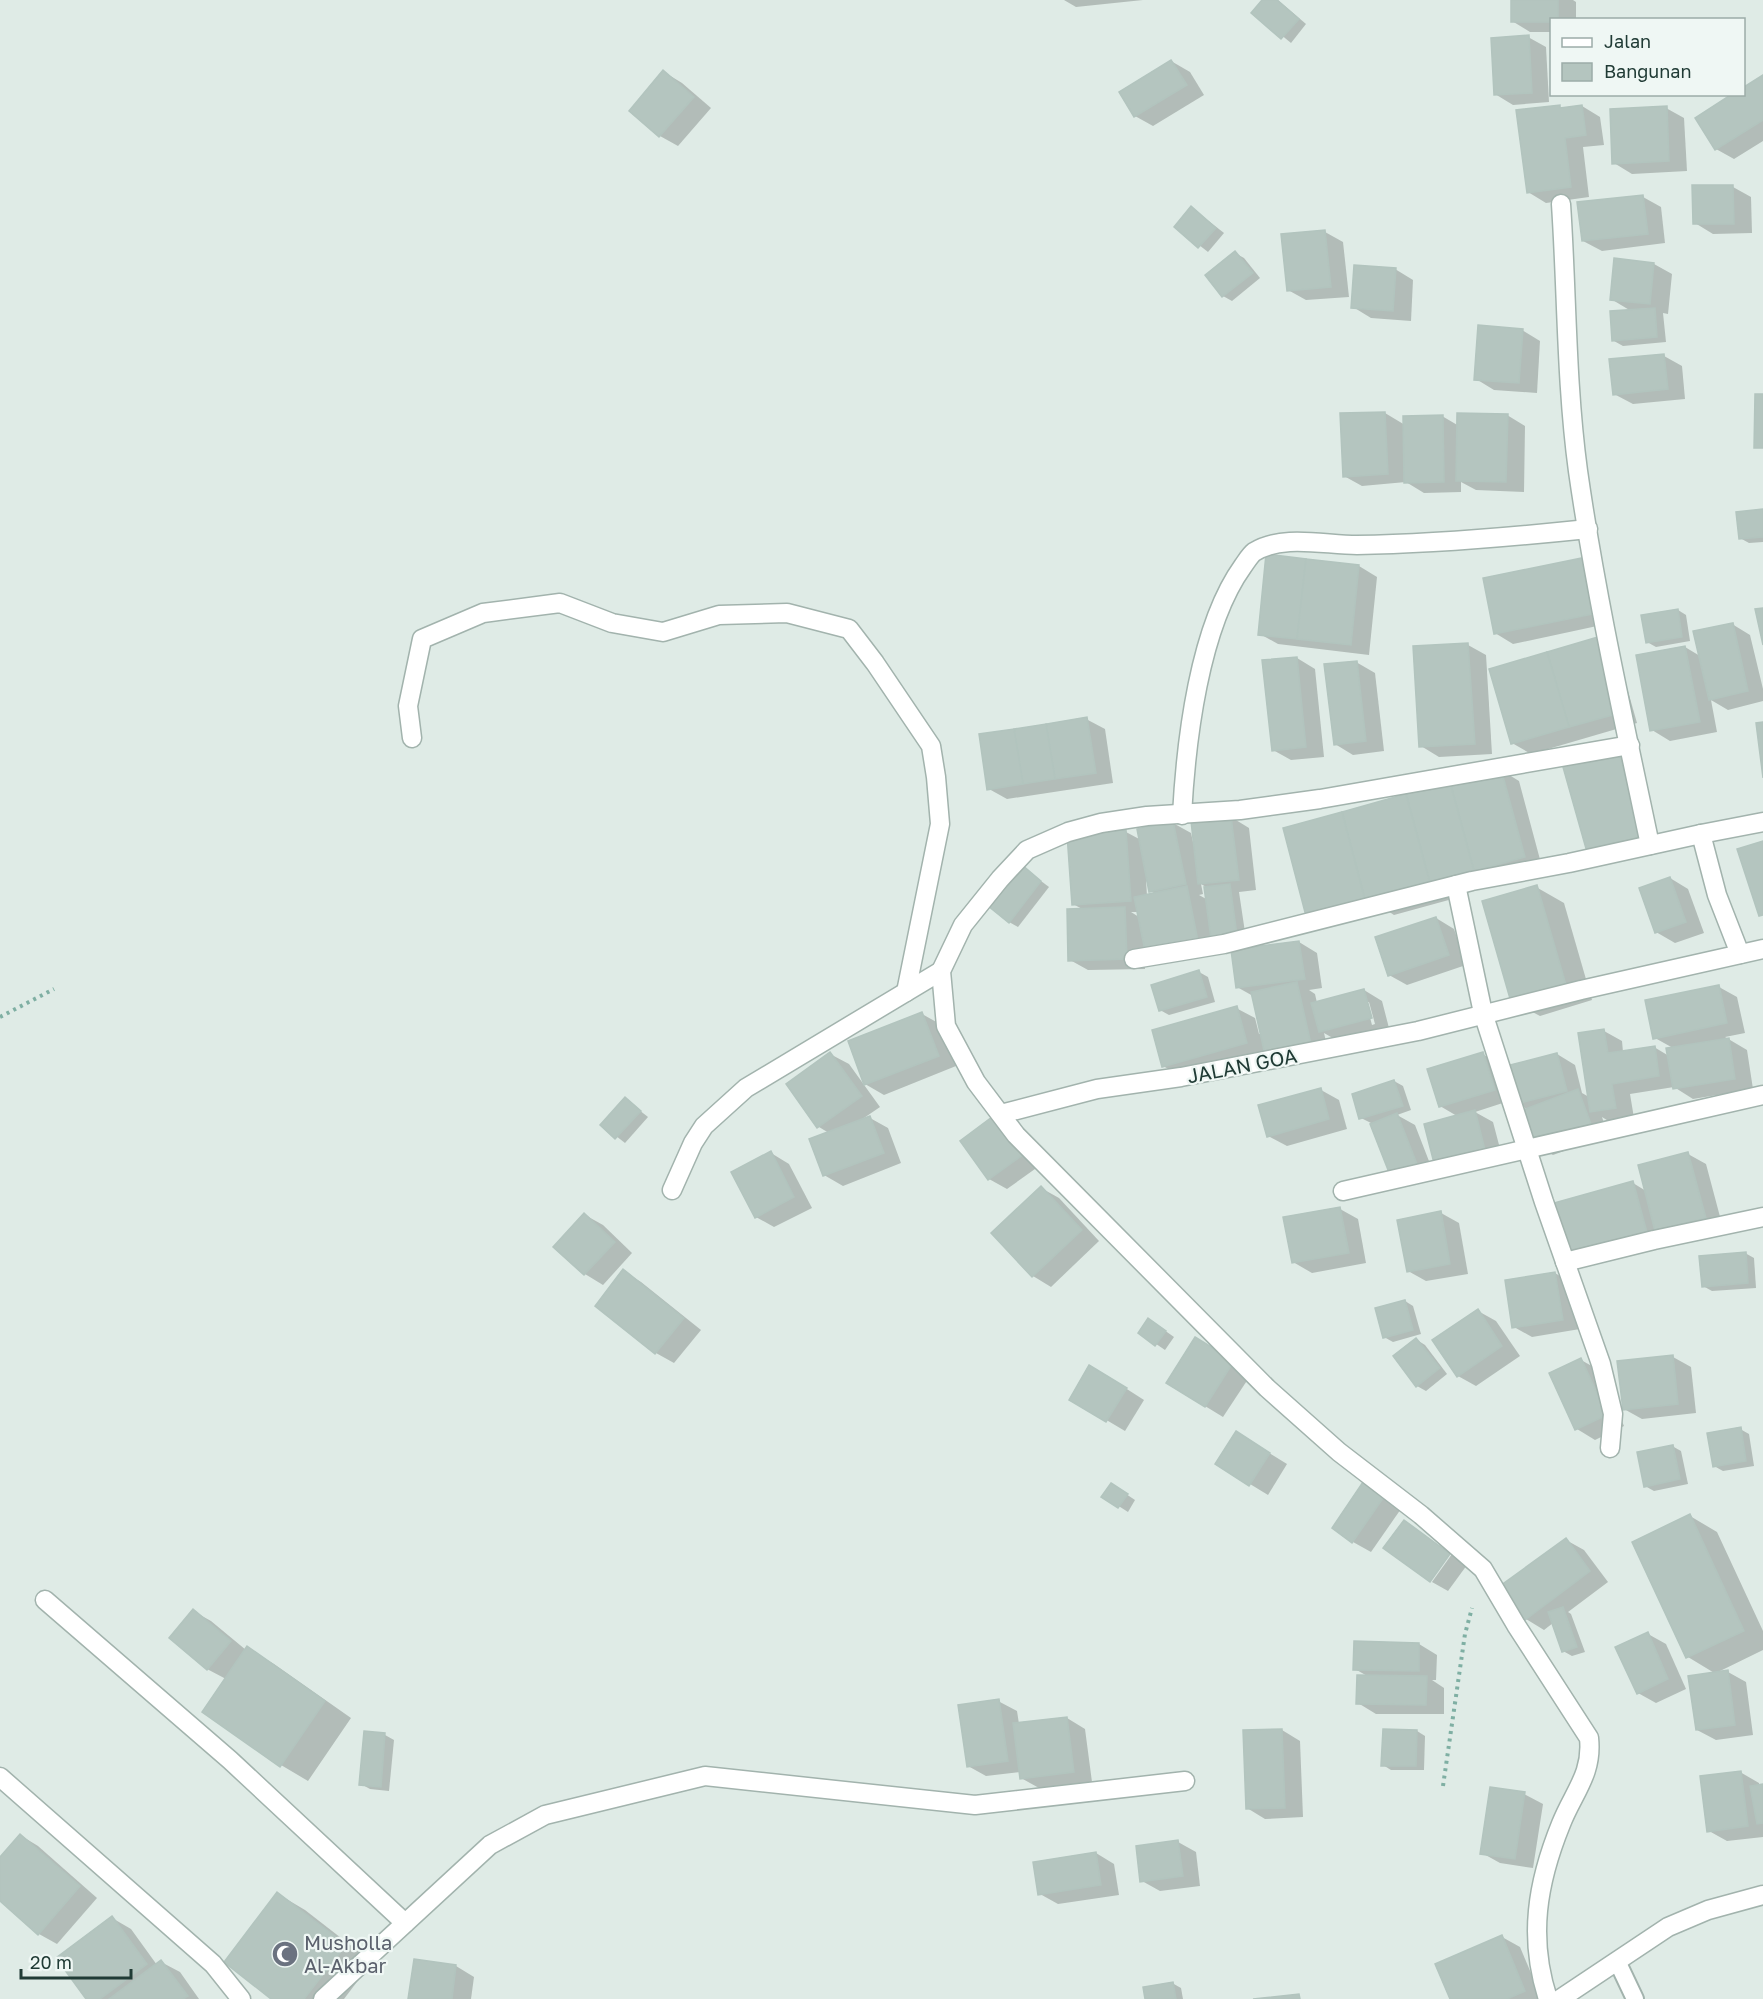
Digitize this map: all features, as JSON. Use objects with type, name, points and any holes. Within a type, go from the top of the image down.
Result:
[{"type":"street","points":[[1561,204],[1570,403],[1588,529],[1650,845]]},
{"type":"street","points":[[1182,815],[1185,764],[1210,634],[1232,582],[1252,553],[1278,543],[1368,544],[1588,529]]},
{"type":"street","points":[[412,738],[408,706],[422,639],[483,613],[560,603],[612,622],[663,632],[719,615],[787,613],[849,629],[931,746],[936,777],[940,824],[906,992]]},
{"type":"street","points":[[672,1190],[693,1143],[704,1126],[737,1095],[828,1036],[940,971],[963,925],[1027,850],[1068,832],[1101,823],[1147,816],[1182,815],[1320,799],[1630,745]]},
{"type":"street","points":[[1134,959],[1224,944],[1456,885],[1763,822]]},
{"type":"street","points":[[1701,834],[1717,895],[1740,954]]},
{"type":"street","points":[[1456,885],[1483,1013],[1527,1150],[1601,1364],[1613,1414],[1610,1448]]},
{"type":"street","name":"JALAN GOA","points":[[1001,1114],[1097,1089],[1181,1077],[1418,1031],[1483,1013],[1763,949]]},
{"type":"street","points":[[940,971],[946,1026],[976,1082],[1016,1135],[1267,1388],[1340,1452],[1421,1515],[1483,1569],[1589,1738],[1591,1756],[1584,1779],[1561,1824],[1539,1894],[1535,1936],[1539,1970],[1548,1999]]},
{"type":"street","points":[[1343,1191],[1763,1095]]},
{"type":"street","points":[[1565,1262],[1763,1217]]},
{"type":"street","points":[[45,1600],[230,1760],[405,1923]]},
{"type":"street","points":[[323,1999],[490,1845],[545,1815],[705,1776],[975,1805],[1185,1781]]},
{"type":"street","points":[[0,1777],[213,1964],[241,1999]]},
{"type":"street","points":[[1560,1999],[1668,1927],[1708,1910],[1763,1895]]},
{"type":"lane","points":[[1617,1961],[1635,1999]]},
{"type":"path","points":[[0,1017],[54,988]]},
{"type":"path","points":[[1443,1786],[1465,1634],[1483,1569]]},
{"type":"building","points":[[1262,0],[1277,0],[1299,19],[1281,39],[1251,13]]},
{"type":"building","points":[[1511,0],[1558,0],[1558,18],[1550,18],[1550,22],[1511,22]]},
{"type":"building","points":[[1529,35],[1532,93],[1494,95],[1491,38]]},
{"type":"building","points":[[1171,60],[1187,85],[1134,117],[1119,92]]},
{"type":"building","points":[[663,70],[694,97],[659,137],[629,111]]},
{"type":"building","points":[[1763,75],[1763,120],[1715,150],[1695,118],[1729,96],[1745,96],[1745,86]]},
{"type":"building","points":[[1560,105],[1560,108],[1582,105],[1586,135],[1565,138],[1571,187],[1527,193],[1516,110]]},
{"type":"building","points":[[1667,106],[1669,161],[1612,164],[1610,109]]},
{"type":"building","points":[[1692,185],[1733,185],[1734,224],[1693,224]]},
{"type":"building","points":[[1643,195],[1648,234],[1582,241],[1577,202]]},
{"type":"building","points":[[1191,206],[1216,228],[1198,248],[1174,227]]},
{"type":"building","points":[[1325,230],[1331,287],[1287,291],[1281,234]]},
{"type":"building","points":[[1235,251],[1253,273],[1222,297],[1205,275]]},
{"type":"building","points":[[1614,258],[1654,263],[1650,304],[1610,300]]},
{"type":"building","points":[[1354,265],[1396,268],[1393,311],[1351,308]]},
{"type":"building","points":[[1655,308],[1657,337],[1612,341],[1610,311]]},
{"type":"building","points":[[1478,325],[1523,329],[1519,383],[1474,380]]},
{"type":"building","points":[[1664,354],[1668,389],[1613,395],[1609,359]]},
{"type":"building","points":[[1755,394],[1763,394],[1763,448],[1754,448]]},
{"type":"building","points":[[1385,412],[1388,474],[1343,477],[1340,413]]},
{"type":"building","points":[[1457,413],[1508,414],[1506,482],[1456,481]]},
{"type":"building","points":[[1443,415],[1444,482],[1404,483],[1403,416]]},
{"type":"building","points":[[1763,509],[1763,537],[1739,539],[1736,512]]},
{"type":"building","points":[[1266,554],[1306,559],[1297,639],[1258,635]]},
{"type":"building","points":[[1582,558],[1593,614],[1494,634],[1483,578]]},
{"type":"building","points":[[1306,559],[1359,565],[1351,645],[1297,639]]},
{"type":"building","points":[[1763,608],[1763,645],[1755,609]]},
{"type":"building","points":[[1678,609],[1682,637],[1646,643],[1641,615]]},
{"type":"building","points":[[1733,623],[1748,691],[1709,700],[1693,631]]},
{"type":"building","points":[[1598,637],[1620,713],[1569,727],[1547,652]]},
{"type":"building","points":[[1468,643],[1475,744],[1419,747],[1413,646]]},
{"type":"building","points":[[1685,646],[1700,722],[1650,731],[1636,655]]},
{"type":"building","points":[[1547,652],[1569,727],[1511,744],[1489,669]]},
{"type":"building","points":[[1297,657],[1306,747],[1272,751],[1262,660]]},
{"type":"building","points":[[1357,661],[1366,741],[1334,745],[1324,664]]},
{"type":"building","points":[[1087,717],[1096,773],[1055,779],[1046,724]]},
{"type":"building","points":[[1763,722],[1763,778],[1756,723]]},
{"type":"building","points":[[1046,724],[1055,779],[1023,784],[1014,729]]},
{"type":"building","points":[[1014,729],[1023,784],[987,790],[979,734]]},
{"type":"building","points":[[1619,752],[1643,836],[1587,852],[1563,767]]},
{"type":"building","points":[[1501,769],[1525,857],[1474,871],[1450,782]]},
{"type":"building","points":[[1450,782],[1474,871],[1430,883],[1406,794]]},
{"type":"building","points":[[1406,794],[1430,883],[1365,900],[1342,812]]},
{"type":"building","points":[[1342,812],[1365,900],[1306,916],[1283,828]]},
{"type":"building","points":[[1231,816],[1239,880],[1198,884],[1191,821]]},
{"type":"building","points":[[1173,821],[1186,884],[1149,892],[1137,829]]},
{"type":"building","points":[[1126,830],[1131,901],[1072,905],[1067,834]]},
{"type":"building","points":[[1763,841],[1763,915],[1759,916],[1737,849]]},
{"type":"building","points":[[1021,864],[1041,881],[1009,923],[988,906]]},
{"type":"building","points":[[1670,877],[1686,922],[1655,933],[1639,888]]},
{"type":"building","points":[[1230,884],[1237,935],[1211,939],[1204,887]]},
{"type":"building","points":[[1537,885],[1566,985],[1511,1002],[1482,901]]},
{"type":"building","points":[[1187,886],[1198,941],[1145,951],[1134,897]]},
{"type":"building","points":[[1125,907],[1127,959],[1068,961],[1067,909]]},
{"type":"building","points":[[1436,917],[1449,955],[1388,976],[1375,937]]},
{"type":"building","points":[[1299,941],[1305,979],[1236,988],[1231,950]]},
{"type":"building","points":[[1199,970],[1207,997],[1159,1011],[1151,985]]},
{"type":"building","points":[[1297,982],[1311,1044],[1265,1055],[1251,992]]},
{"type":"building","points":[[1719,985],[1727,1023],[1653,1039],[1645,1000]]},
{"type":"building","points":[[1364,989],[1372,1018],[1319,1032],[1311,1003]]},
{"type":"building","points":[[1237,1006],[1247,1043],[1162,1067],[1152,1030]]},
{"type":"building","points":[[922,1012],[939,1056],[864,1085],[848,1041]]},
{"type":"building","points":[[1604,1029],[1608,1053],[1655,1046],[1659,1076],[1612,1084],[1616,1108],[1590,1112],[1578,1033]]},
{"type":"building","points":[[1729,1038],[1735,1079],[1673,1089],[1666,1048]]},
{"type":"building","points":[[830,1052],[862,1096],[817,1128],[786,1084]]},
{"type":"building","points":[[1483,1052],[1495,1090],[1439,1107],[1427,1069]]},
{"type":"building","points":[[1557,1053],[1567,1091],[1516,1104],[1506,1066]]},
{"type":"building","points":[[1394,1080],[1403,1106],[1359,1119],[1352,1094]]},
{"type":"building","points":[[1321,1088],[1329,1119],[1267,1137],[1258,1105]]},
{"type":"building","points":[[1578,1089],[1591,1124],[1533,1146],[1520,1111]]},
{"type":"building","points":[[625,1097],[641,1111],[615,1139],[600,1125]]},
{"type":"building","points":[[1475,1110],[1485,1150],[1434,1163],[1424,1124]]},
{"type":"building","points":[[1397,1113],[1417,1164],[1390,1175],[1370,1124]]},
{"type":"building","points":[[996,1114],[1024,1154],[988,1180],[960,1141]]},
{"type":"building","points":[[870,1116],[884,1153],[823,1176],[809,1139]]},
{"type":"building","points":[[771,1151],[794,1197],[755,1218],[731,1172]]},
{"type":"building","points":[[1688,1152],[1706,1218],[1655,1231],[1638,1165]]},
{"type":"building","points":[[1633,1181],[1648,1236],[1568,1257],[1554,1203]]},
{"type":"building","points":[[1041,1186],[1082,1230],[1032,1277],[991,1233]]},
{"type":"building","points":[[1340,1207],[1349,1253],[1292,1263],[1283,1217]]},
{"type":"building","points":[[1441,1211],[1450,1264],[1407,1272],[1397,1220]]},
{"type":"building","points":[[584,1213],[615,1242],[584,1275],[553,1247]]},
{"type":"building","points":[[1746,1252],[1748,1283],[1702,1287],[1699,1256]]},
{"type":"building","points":[[623,1269],[684,1318],[655,1354],[595,1306]]},
{"type":"building","points":[[1555,1272],[1563,1320],[1512,1328],[1505,1280]]},
{"type":"building","points":[[1405,1300],[1413,1330],[1383,1338],[1375,1308]]},
{"type":"building","points":[[1478,1309],[1502,1346],[1457,1377],[1432,1340]]},
{"type":"building","points":[[1148,1318],[1166,1331],[1155,1346],[1138,1333]]},
{"type":"building","points":[[1195,1337],[1234,1361],[1205,1407],[1166,1383]]},
{"type":"building","points":[[1416,1338],[1440,1368],[1416,1387],[1393,1356]]},
{"type":"building","points":[[1673,1355],[1678,1404],[1623,1410],[1617,1361]]},
{"type":"building","points":[[1581,1358],[1607,1415],[1575,1430],[1549,1373]]},
{"type":"building","points":[[1089,1365],[1127,1388],[1106,1422],[1069,1400]]},
{"type":"building","points":[[1741,1427],[1746,1461],[1713,1467],[1707,1433]]},
{"type":"building","points":[[1236,1431],[1270,1453],[1249,1486],[1215,1464]]},
{"type":"building","points":[[1673,1445],[1680,1479],[1644,1487],[1637,1452]]},
{"type":"building","points":[[1365,1479],[1386,1494],[1352,1543],[1332,1528]]},
{"type":"building","points":[[1111,1483],[1128,1494],[1118,1508],[1101,1497]]},
{"type":"building","points":[[1690,1514],[1744,1631],[1686,1658],[1632,1542]]},
{"type":"building","points":[[1404,1520],[1450,1554],[1430,1582],[1383,1548]]},
{"type":"building","points":[[1566,1538],[1590,1571],[1525,1620],[1500,1586]]},
{"type":"building","points":[[1563,1607],[1577,1647],[1562,1652],[1548,1612]]},
{"type":"building","points":[[193,1609],[231,1641],[207,1670],[169,1638]]},
{"type":"building","points":[[1648,1632],[1668,1679],[1637,1694],[1615,1647]]},
{"type":"building","points":[[1354,1641],[1419,1643],[1419,1671],[1353,1670]]},
{"type":"building","points":[[247,1646],[325,1701],[280,1767],[202,1712]]},
{"type":"building","points":[[1728,1670],[1735,1725],[1696,1730],[1688,1676]]},
{"type":"building","points":[[1357,1675],[1427,1676],[1426,1705],[1356,1704]]},
{"type":"building","points":[[999,1699],[1008,1761],[967,1767],[958,1705]]},
{"type":"building","points":[[1067,1717],[1074,1772],[1020,1779],[1013,1723]]},
{"type":"building","points":[[1282,1729],[1285,1808],[1246,1809],[1243,1730]]},
{"type":"building","points":[[1383,1729],[1417,1730],[1416,1766],[1381,1766]]},
{"type":"building","points":[[364,1731],[385,1733],[381,1787],[359,1785]]},
{"type":"building","points":[[1741,1771],[1748,1826],[1707,1832],[1700,1776]]},
{"type":"building","points":[[1763,1784],[1763,1823],[1757,1824],[1750,1786]]},
{"type":"building","points":[[1490,1787],[1525,1792],[1515,1859],[1480,1854]]},
{"type":"building","points":[[20,1834],[80,1886],[38,1935],[0,1901],[0,1857]]},
{"type":"building","points":[[1178,1840],[1183,1876],[1140,1882],[1136,1846]]},
{"type":"building","points":[[1096,1852],[1101,1885],[1038,1895],[1033,1862]]},
{"type":"building","name":"Musholla Al-Akbar","points":[[277,1892],[346,1945],[304,1999],[271,1999],[224,1962]]},
{"type":"building","points":[[112,1916],[147,1964],[100,1999],[86,1999],[56,1958]]},
{"type":"building","points":[[1502,1935],[1525,1991],[1507,1999],[1450,1999],[1435,1964]]},
{"type":"building","points":[[414,1959],[456,1965],[452,1999],[408,1999]]},
{"type":"building","points":[[161,1960],[188,1996],[183,1999],[109,1999]]},
{"type":"building","points":[[1173,1982],[1176,1999],[1145,1999],[1143,1987]]},
{"type":"building","points":[[1299,1994],[1300,1999],[1253,1999]]},
{"type":"place","name":"Musholla Al-Akbar","points":[[285,1954]]}]
